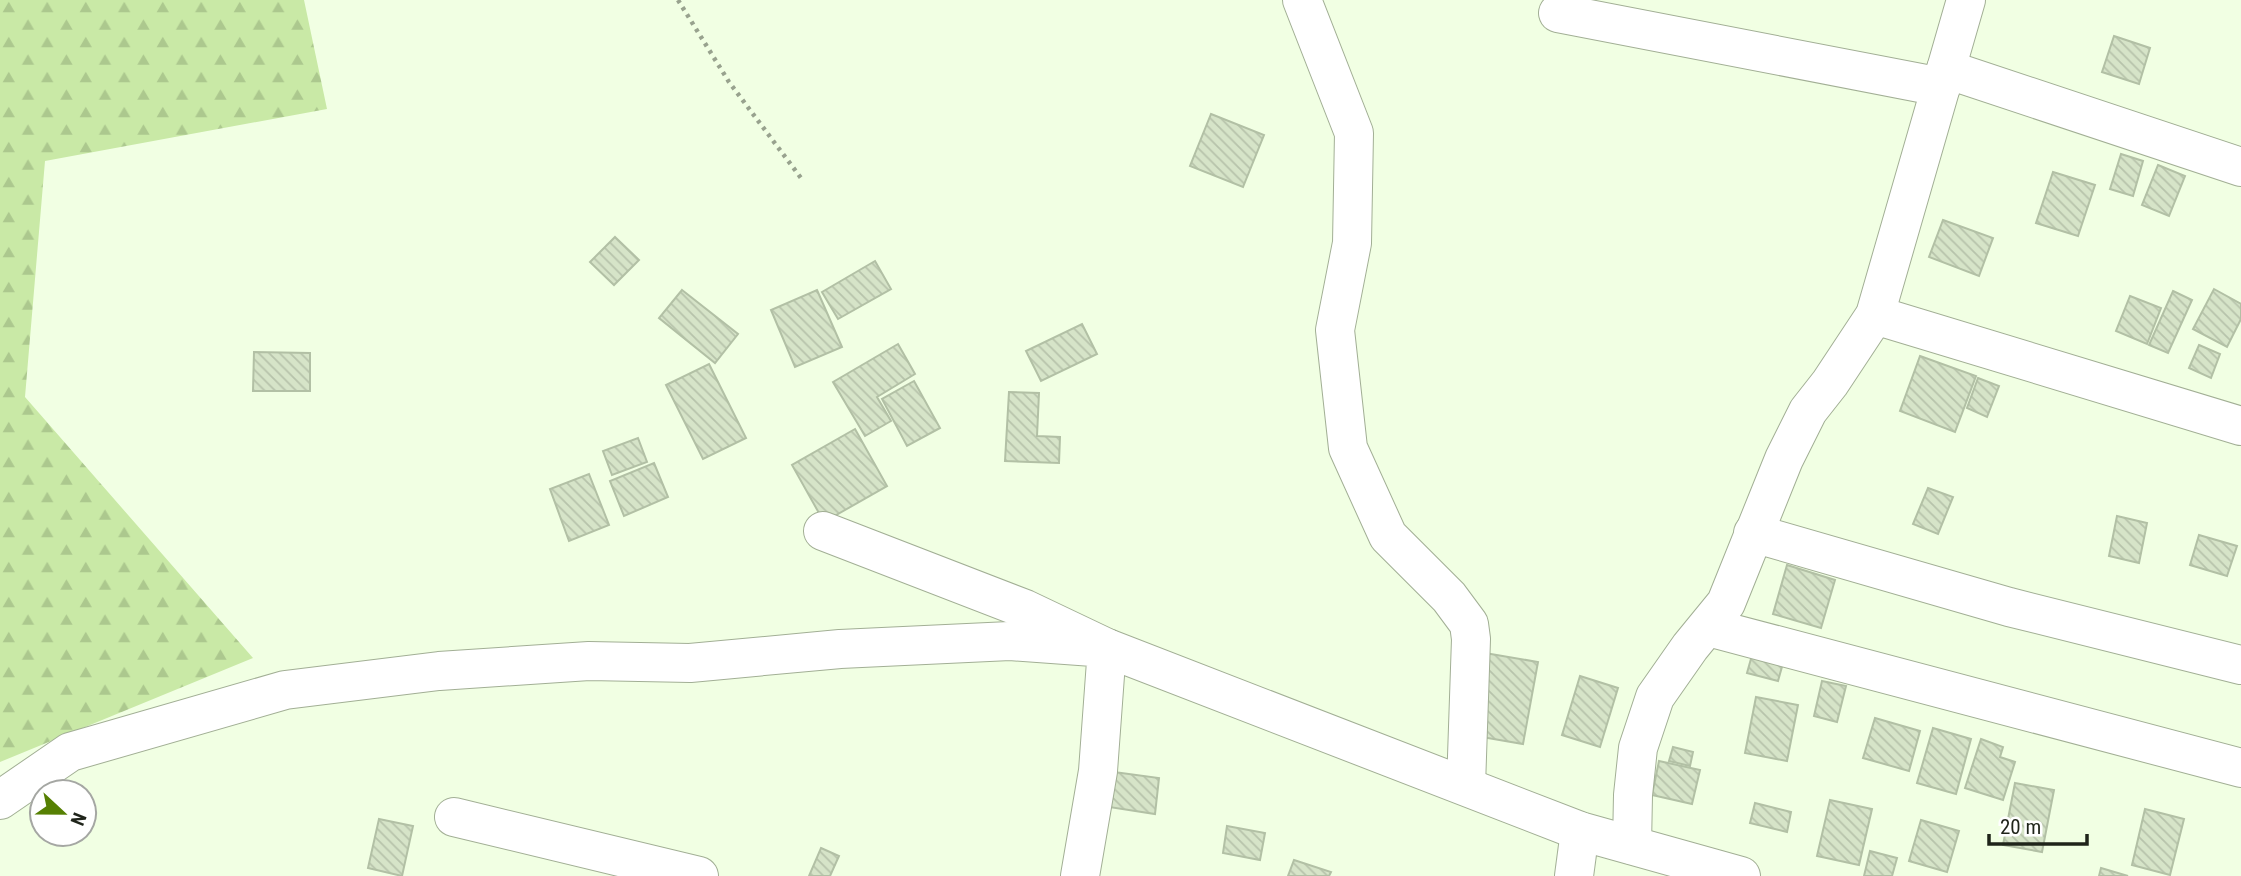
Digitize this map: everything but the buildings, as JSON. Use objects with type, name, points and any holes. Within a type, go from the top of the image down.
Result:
[{"type":"street","points":[[1302,0],[1354,133],[1352,243],[1335,330],[1348,448],[1388,536],[1449,597],[1469,624],[1471,639],[1466,786]]},
{"type":"street","points":[[1632,845],[1638,748],[1655,697],[1690,647],[1726,603],[1784,459],[1808,411],[1875,315],[1966,0]]},
{"type":"street","points":[[1558,13],[1944,78],[2241,167]]},
{"type":"street","points":[[1875,315],[2241,426]]},
{"type":"street","points":[[823,531],[1025,609],[1107,648],[1580,831],[1741,876]]},
{"type":"street","points":[[1753,533],[2008,607],[2241,665]]},
{"type":"street","points":[[1708,627],[2241,768]]},
{"type":"street","points":[[0,800],[70,752],[285,690],[439,671],[589,662],[690,663],[840,649],[1010,641],[1107,648]]},
{"type":"street","points":[[1080,876],[1098,771],[1107,648]]},
{"type":"street","points":[[454,817],[699,876]]},
{"type":"street","points":[[1574,876],[1580,831]]},
{"type":"path","points":[[678,0],[729,82],[801,178]]},
{"type":"green space","points":[[0,0],[304,0],[327,109],[45,161],[25,397],[253,658],[0,762]]}]
